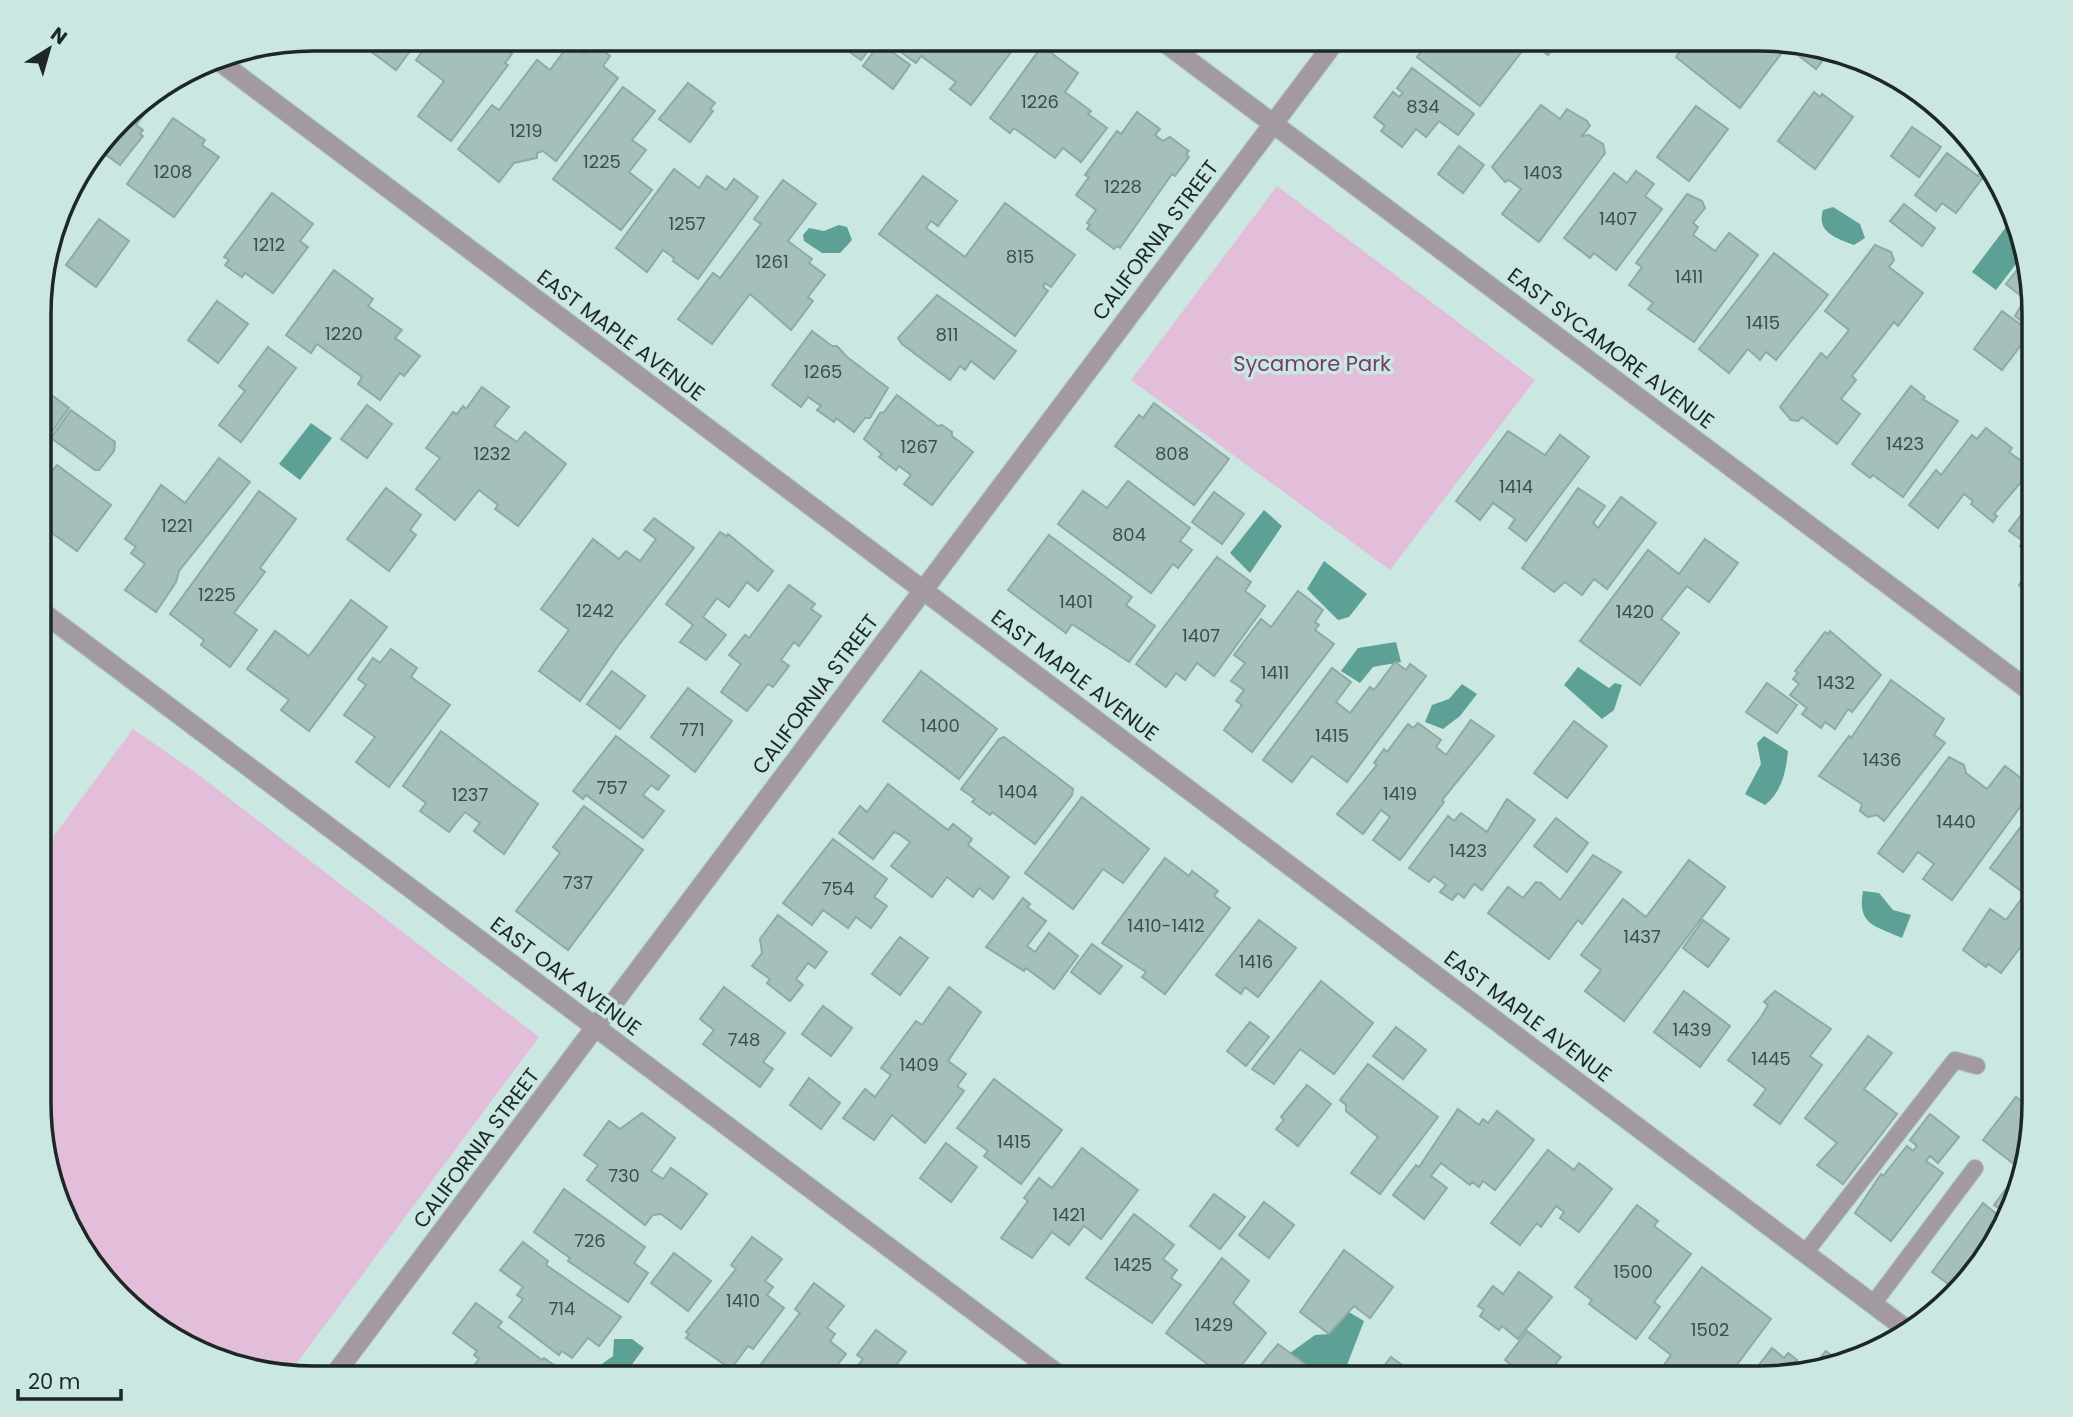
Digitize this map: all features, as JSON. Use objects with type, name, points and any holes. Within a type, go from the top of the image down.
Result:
[{"type":"street","name":"EAST SYCAMORE AVENUE","points":[[1176,51],[2022,685]]},
{"type":"street","name":"CALIFORNIA STREET","points":[[341,1366],[1328,51]]},
{"type":"street","name":"EAST MAPLE AVENUE","points":[[226,66],[1901,1325]]},
{"type":"street","name":"EAST OAK AVENUE","points":[[51,618],[1047,1366]]},
{"type":"lane","points":[[1805,1253],[1955,1060],[1977,1066]]},
{"type":"lane","points":[[1873,1304],[1975,1168]]},
{"type":"green space","name":"Sycamore Park","points":[[1277,186],[1535,380],[1390,570],[1131,380]]},
{"type":"green space","points":[[133,729],[195,772],[539,1037],[295,1366],[229,1352],[197,1339],[168,1322],[140,1301],[116,1277],[78,1220],[60,1171],[51,1120],[51,840]]},
{"type":"shaded area","points":[[1833,207],[1860,224],[1865,238],[1854,245],[1829,233],[1822,224],[1823,210]]},
{"type":"shaded area","points":[[839,225],[847,227],[852,240],[840,253],[822,253],[804,241],[803,235],[809,228],[824,231]]},
{"type":"shaded area","points":[[2007,226],[2017,263],[1996,290],[1972,272]]},
{"type":"shaded area","points":[[311,423],[332,438],[300,480],[279,464]]},
{"type":"shaded area","points":[[1264,510],[1282,526],[1250,573],[1230,553]]},
{"type":"shaded area","points":[[1324,561],[1367,594],[1349,617],[1338,620],[1307,589]]},
{"type":"shaded area","points":[[1396,642],[1401,662],[1373,667],[1360,683],[1341,671],[1358,648]]},
{"type":"shaded area","points":[[1578,667],[1609,688],[1615,683],[1622,685],[1614,710],[1602,719],[1564,685]]},
{"type":"shaded area","points":[[1462,684],[1477,694],[1460,716],[1443,729],[1425,722],[1432,705],[1449,699]]},
{"type":"shaded area","points":[[1764,736],[1788,751],[1782,781],[1765,805],[1745,794],[1761,764],[1757,743]]},
{"type":"shaded area","points":[[1863,891],[1879,893],[1893,910],[1911,915],[1902,938],[1876,926],[1865,917]]},
{"type":"shaded area","points":[[1349,1312],[1364,1321],[1347,1366],[1307,1366],[1290,1353],[1315,1335],[1329,1334]]},
{"type":"shaded area","points":[[614,1339],[632,1339],[644,1348],[631,1366],[599,1366],[613,1356]]},
{"type":"building","points":[[370,51],[410,51],[396,70]]},
{"type":"building","points":[[423,51],[508,51],[512,54],[505,63],[508,65],[451,141],[418,116],[444,81],[416,60]]},
{"type":"building","points":[[564,51],[604,51],[610,56],[603,66],[618,78],[556,161],[543,151],[537,153],[537,158],[514,163],[499,182],[458,149],[492,105],[499,110],[537,60],[550,70]]},
{"type":"building","points":[[849,51],[868,51],[861,60]]},
{"type":"building","points":[[874,51],[891,51],[910,65],[893,89],[863,66]]},
{"type":"building","points":[[899,51],[1012,51],[971,105],[950,89],[956,82],[921,56],[916,63]]},
{"type":"building","points":[[1038,51],[1049,51],[1078,73],[1065,92],[1091,111],[1088,114],[1107,128],[1081,162],[1063,148],[1055,158],[1014,128],[1010,133],[990,118]]},
{"type":"building","points":[[1422,51],[1522,51],[1480,106],[1417,57]]},
{"type":"building","points":[[1680,51],[1783,52],[1740,108],[1676,57]]},
{"type":"building","points":[[1796,54],[1824,59],[1816,69]]},
{"type":"building","points":[[1412,68],[1474,114],[1458,135],[1439,121],[1426,137],[1416,129],[1402,147],[1381,131],[1385,126],[1374,117],[1393,92],[1399,97],[1403,93],[1397,88]]},
{"type":"building","points":[[688,83],[715,103],[710,109],[713,111],[690,142],[659,119]]},
{"type":"building","points":[[623,87],[655,111],[632,140],[646,150],[629,172],[652,190],[621,230],[553,179]]},
{"type":"building","points":[[1814,92],[1820,97],[1822,94],[1853,117],[1815,169],[1778,141]]},
{"type":"building","points":[[1541,105],[1560,119],[1567,109],[1587,121],[1590,126],[1582,136],[1589,135],[1603,144],[1605,153],[1539,242],[1502,214],[1521,189],[1509,180],[1505,182],[1492,167]]},
{"type":"building","points":[[1696,106],[1728,129],[1689,181],[1657,157]]},
{"type":"building","points":[[147,110],[136,125],[143,130],[140,134],[143,136],[120,165],[105,154]]},
{"type":"building","points":[[1137,112],[1160,129],[1155,135],[1163,141],[1170,137],[1189,151],[1186,154],[1189,157],[1175,176],[1172,174],[1120,248],[1117,246],[1114,249],[1087,229],[1090,225],[1087,223],[1096,210],[1076,195],[1089,177],[1085,175],[1117,131],[1121,134]]},
{"type":"building","points":[[173,118],[205,140],[202,145],[219,157],[174,217],[127,184]]},
{"type":"building","points":[[1912,127],[1941,147],[1919,177],[1891,156]]},
{"type":"building","points":[[1459,146],[1484,165],[1463,193],[1438,174]]},
{"type":"building","points":[[1947,153],[1978,176],[1980,173],[1984,177],[1956,213],[1942,203],[1936,211],[1915,195]]},
{"type":"building","points":[[674,169],[699,188],[707,176],[726,190],[734,179],[758,197],[698,279],[663,250],[647,272],[616,248]]},
{"type":"building","points":[[1636,171],[1654,184],[1645,196],[1662,209],[1616,270],[1594,253],[1590,258],[1564,238],[1614,173],[1627,183]]},
{"type":"building","points":[[923,176],[957,201],[938,226],[931,221],[926,228],[965,257],[1005,203],[1075,255],[1051,287],[1045,283],[1043,287],[1048,291],[1015,336],[879,234]]},
{"type":"building","points":[[783,180],[816,204],[788,241],[812,259],[809,263],[825,275],[808,297],[813,301],[791,330],[750,294],[712,344],[678,319],[713,273],[720,278],[761,224],[754,219]]},
{"type":"building","points":[[272,193],[313,224],[300,241],[308,247],[273,293],[245,273],[242,277],[225,265],[229,260],[224,257]]},
{"type":"building","points":[[1687,194],[1702,201],[1705,208],[1693,223],[1698,227],[1693,235],[1715,251],[1729,233],[1758,255],[1694,342],[1648,309],[1653,303],[1629,285],[1642,267],[1636,263]]},
{"type":"building","points":[[1904,204],[1935,228],[1922,246],[1890,221]]},
{"type":"building","points":[[99,219],[129,241],[96,287],[66,265]]},
{"type":"building","points":[[1875,245],[1891,252],[1894,260],[1889,267],[1923,293],[1898,326],[1894,322],[1852,376],[1856,380],[1841,399],[1860,414],[1837,444],[1802,417],[1798,421],[1791,420],[1780,407],[1821,353],[1827,358],[1849,330],[1825,311]]},
{"type":"building","points":[[1774,253],[1828,295],[1776,360],[1766,352],[1760,360],[1748,349],[1729,373],[1699,349]]},
{"type":"building","points":[[2018,269],[2022,297],[2006,284]]},
{"type":"building","points":[[334,270],[373,299],[368,306],[402,330],[395,338],[420,356],[404,376],[400,373],[380,400],[358,384],[362,377],[317,344],[311,353],[286,335]]},
{"type":"building","points":[[937,295],[1016,351],[994,379],[971,361],[965,370],[960,366],[950,380],[902,344],[898,338]]},
{"type":"building","points":[[217,301],[248,324],[218,363],[188,340]]},
{"type":"building","points":[[2022,304],[2022,322],[2015,316]]},
{"type":"building","points":[[2002,311],[2022,325],[2022,344],[2002,370],[1974,349]]},
{"type":"building","points":[[812,331],[832,346],[837,346],[847,357],[888,388],[870,418],[865,418],[854,432],[836,418],[834,422],[817,410],[821,406],[808,397],[801,407],[772,385]]},
{"type":"building","points":[[268,347],[296,368],[241,442],[219,425],[245,391],[239,386]]},
{"type":"building","points":[[1911,386],[1925,397],[1923,399],[1958,421],[1903,497],[1873,475],[1870,478],[1852,464]]},
{"type":"building","points":[[482,387],[509,407],[494,426],[517,442],[525,432],[566,464],[518,526],[495,509],[498,505],[479,490],[455,520],[416,489],[440,458],[426,448],[453,412],[457,414],[463,406],[466,409]]},
{"type":"building","points":[[51,394],[69,408],[51,433]]},
{"type":"building","points":[[897,395],[938,426],[942,425],[952,432],[952,436],[973,452],[932,505],[904,484],[911,475],[899,466],[896,470],[879,457],[882,454],[864,439],[880,413],[884,412]]},
{"type":"building","points":[[1154,403],[1229,459],[1194,505],[1115,446],[1139,415],[1143,418]]},
{"type":"building","points":[[367,405],[392,424],[367,458],[341,439]]},
{"type":"building","points":[[71,410],[115,442],[114,451],[99,470],[95,470],[51,438]]},
{"type":"building","points":[[1986,428],[2012,448],[2009,452],[2022,462],[2022,481],[1994,514],[1997,516],[1993,522],[1971,504],[1973,501],[1964,494],[1938,528],[1909,505],[1936,470],[1941,475],[1972,435],[1977,439]]},
{"type":"building","points":[[1508,431],[1545,455],[1560,435],[1589,457],[1526,541],[1509,528],[1515,519],[1493,503],[1480,520],[1456,501]]},
{"type":"building","points":[[219,458],[250,482],[179,571],[176,582],[156,612],[125,590],[145,564],[131,553],[136,547],[125,539],[161,485],[185,503]]},
{"type":"building","points":[[57,465],[111,505],[77,551],[51,532],[51,473]]},
{"type":"building","points":[[1128,481],[1190,528],[1180,541],[1192,550],[1178,568],[1173,564],[1151,593],[1058,524],[1083,491],[1107,508]]},
{"type":"building","points":[[386,488],[421,515],[410,530],[416,535],[389,571],[347,539]]},
{"type":"building","points":[[1578,488],[1605,506],[1593,523],[1598,528],[1621,497],[1656,523],[1607,589],[1594,579],[1582,595],[1565,582],[1554,592],[1522,568]]},
{"type":"building","points":[[259,491],[296,519],[260,568],[265,572],[234,613],[257,630],[230,667],[201,645],[204,640],[170,614]]},
{"type":"building","points":[[1214,492],[1244,514],[1222,544],[1192,522]]},
{"type":"building","points":[[2022,514],[2022,540],[2009,531]]},
{"type":"building","points":[[654,518],[694,548],[618,646],[580,701],[539,671],[569,630],[541,609],[593,539],[619,559],[626,551],[640,561],[656,539],[644,530]]},
{"type":"building","points":[[720,532],[727,536],[728,534],[773,571],[758,591],[747,582],[729,607],[717,598],[703,617],[726,635],[706,660],[680,642],[693,625],[666,604]]},
{"type":"building","points":[[1049,535],[1132,597],[1126,605],[1155,626],[1129,662],[1072,624],[1066,633],[1008,590]]},
{"type":"building","points":[[1705,539],[1738,563],[1709,602],[1687,586],[1661,619],[1679,633],[1640,685],[1580,641],[1648,550],[1679,574]]},
{"type":"building","points":[[1217,557],[1251,582],[1245,591],[1265,606],[1214,676],[1197,663],[1185,680],[1176,673],[1166,687],[1136,664]]},
{"type":"building","points":[[789,585],[815,604],[811,609],[821,616],[799,646],[794,642],[781,660],[789,666],[773,687],[768,684],[747,711],[721,692],[741,664],[729,655],[745,635],[749,638]]},
{"type":"building","points":[[1298,591],[1323,610],[1315,622],[1319,625],[1315,630],[1334,644],[1252,752],[1224,730],[1242,705],[1236,701],[1244,690],[1231,681],[1245,663],[1234,655],[1261,619],[1271,627]]},
{"type":"building","points":[[351,600],[387,627],[309,731],[281,710],[289,700],[247,669],[275,631],[309,656]]},
{"type":"building","points":[[1830,631],[1881,675],[1852,712],[1848,709],[1835,729],[1825,722],[1821,728],[1802,714],[1807,708],[1790,695],[1799,684],[1793,679],[1798,673],[1795,671],[1825,632],[1828,634]]},
{"type":"building","points":[[391,649],[417,668],[411,677],[450,705],[389,787],[356,762],[375,737],[344,715],[366,685],[358,679],[373,658],[380,663]]},
{"type":"building","points":[[1395,662],[1406,670],[1410,664],[1426,676],[1347,782],[1312,756],[1292,782],[1263,760],[1332,668],[1351,682],[1336,702],[1350,713],[1370,687],[1374,690]]},
{"type":"building","points":[[612,671],[645,696],[620,729],[587,704]]},
{"type":"building","points":[[921,671],[997,729],[959,779],[883,721]]},
{"type":"building","points":[[1891,680],[1944,719],[1934,735],[1945,743],[1884,821],[1877,815],[1868,817],[1860,811],[1862,804],[1819,776],[1849,736],[1851,738]]},
{"type":"building","points":[[1767,683],[1797,705],[1777,733],[1746,712]]},
{"type":"building","points":[[688,688],[732,721],[695,772],[651,737]]},
{"type":"building","points":[[1471,720],[1494,736],[1442,800],[1444,802],[1400,860],[1373,840],[1390,817],[1381,810],[1363,834],[1337,814],[1377,765],[1374,763],[1384,749],[1387,752],[1408,724],[1413,728],[1418,723],[1441,740],[1436,747],[1446,755]]},
{"type":"building","points":[[1574,721],[1607,746],[1567,798],[1534,773]]},
{"type":"building","points":[[441,731],[538,804],[504,854],[474,831],[480,823],[465,812],[449,832],[420,811],[426,803],[403,786]]},
{"type":"building","points":[[616,736],[669,776],[658,790],[651,785],[643,795],[664,811],[643,838],[586,795],[583,799],[573,791]]},
{"type":"building","points":[[1004,737],[1073,789],[1072,795],[1035,844],[992,812],[990,815],[972,802],[975,799],[961,789],[999,739]]},
{"type":"building","points":[[1949,757],[1964,765],[1966,773],[1987,789],[2005,766],[2022,779],[2022,804],[1952,900],[1923,879],[1934,864],[1918,852],[1903,872],[1878,853]]},
{"type":"building","points":[[888,784],[948,830],[953,824],[972,839],[968,845],[1009,877],[993,899],[979,888],[973,897],[947,877],[932,897],[891,866],[910,842],[899,834],[894,832],[873,859],[839,833],[860,806],[867,812]]},
{"type":"building","points":[[1082,797],[1149,849],[1123,883],[1103,869],[1073,909],[1025,873]]},
{"type":"building","points":[[1507,799],[1535,820],[1482,890],[1474,884],[1464,898],[1458,893],[1452,900],[1440,892],[1446,885],[1434,876],[1429,882],[1409,868],[1448,816],[1454,821],[1461,813],[1487,832]]},
{"type":"building","points":[[584,806],[643,850],[568,950],[516,911],[560,853],[553,847]]},
{"type":"building","points":[[1556,818],[1588,843],[1567,872],[1534,846]]},
{"type":"building","points":[[2022,825],[2022,892],[1990,868]]},
{"type":"building","points":[[833,839],[887,879],[874,897],[887,906],[871,928],[856,917],[848,928],[823,910],[812,925],[783,903]]},
{"type":"building","points":[[1593,855],[1621,872],[1582,924],[1578,920],[1549,959],[1488,913],[1508,887],[1523,898],[1536,882],[1541,883],[1560,900]]},
{"type":"building","points":[[1165,858],[1189,876],[1192,871],[1218,891],[1214,896],[1230,908],[1165,994],[1142,977],[1146,972],[1102,943]]},
{"type":"building","points":[[1689,860],[1725,887],[1624,1021],[1585,991],[1601,970],[1581,955],[1623,899],[1646,917]]},
{"type":"building","points":[[1023,898],[1030,904],[1027,907],[1046,921],[1027,946],[1035,952],[1049,933],[1078,956],[1054,989],[1026,968],[1024,971],[986,947]]},
{"type":"building","points":[[2022,898],[2022,945],[2001,973],[1988,964],[1986,967],[1963,950],[1990,909],[2006,920]]},
{"type":"building","points":[[778,915],[827,952],[815,968],[808,963],[796,979],[803,985],[790,1001],[767,983],[770,979],[752,966],[762,953],[760,939]]},
{"type":"building","points":[[1259,920],[1296,948],[1258,997],[1245,987],[1241,994],[1216,975]]},
{"type":"building","points":[[1703,920],[1729,939],[1708,967],[1683,948]]},
{"type":"building","points":[[900,937],[928,958],[900,995],[872,974]]},
{"type":"building","points":[[1092,944],[1122,966],[1100,994],[1071,972]]},
{"type":"building","points":[[1321,981],[1373,1023],[1334,1074],[1300,1049],[1274,1084],[1252,1069]]},
{"type":"building","points":[[724,987],[785,1033],[763,1062],[773,1069],[760,1087],[703,1044],[714,1030],[700,1019]]},
{"type":"building","points":[[949,987],[981,1012],[948,1061],[966,1074],[957,1086],[964,1091],[925,1143],[892,1115],[874,1140],[843,1118],[865,1089],[875,1097],[891,1075],[881,1068],[916,1021],[922,1025]]},
{"type":"building","points":[[1684,991],[1730,1026],[1700,1067],[1654,1032]]},
{"type":"building","points":[[1775,991],[1831,1029],[1810,1056],[1822,1065],[1780,1124],[1754,1105],[1766,1089],[1728,1060],[1761,1017],[1768,1005],[1764,1002]]},
{"type":"building","points":[[823,1006],[852,1028],[831,1056],[802,1034]]},
{"type":"building","points":[[1250,1022],[1269,1037],[1246,1066],[1227,1051]]},
{"type":"building","points":[[1396,1027],[1426,1050],[1403,1079],[1373,1056]]},
{"type":"building","points":[[1868,1036],[1892,1053],[1864,1089],[1897,1114],[1843,1184],[1817,1165],[1837,1143],[1805,1118]]},
{"type":"building","points":[[1368,1064],[1438,1117],[1380,1194],[1351,1173],[1378,1137],[1346,1111],[1346,1105],[1340,1100]]},
{"type":"building","points":[[809,1078],[840,1103],[821,1129],[790,1105]]},
{"type":"building","points":[[994,1079],[1062,1130],[1021,1184],[984,1156],[988,1151],[957,1128]]},
{"type":"building","points":[[1307,1085],[1331,1104],[1298,1146],[1276,1129],[1284,1120],[1281,1117]]},
{"type":"building","points":[[2016,1097],[2022,1102],[2020,1137],[2015,1165],[1983,1140]]},
{"type":"building","points":[[1458,1109],[1479,1125],[1483,1119],[1488,1123],[1497,1111],[1534,1140],[1495,1190],[1483,1181],[1479,1187],[1472,1182],[1470,1185],[1441,1163],[1431,1176],[1447,1188],[1424,1219],[1393,1195],[1416,1165],[1419,1167]]},
{"type":"building","points":[[642,1113],[675,1138],[651,1171],[663,1179],[671,1168],[707,1194],[681,1229],[661,1214],[653,1215],[645,1225],[587,1180],[598,1165],[584,1155],[609,1121],[620,1129]]},
{"type":"building","points":[[1930,1114],[1959,1137],[1938,1163],[1930,1156],[1926,1161],[1943,1173],[1891,1241],[1855,1213],[1881,1174],[1883,1176],[1907,1146],[1913,1151],[1917,1146],[1910,1140]]},
{"type":"building","points":[[946,1143],[977,1167],[951,1202],[920,1178]]},
{"type":"building","points":[[1082,1148],[1138,1190],[1101,1239],[1084,1226],[1069,1245],[1052,1232],[1032,1258],[1001,1238],[1028,1201],[1024,1198],[1039,1178],[1052,1188]]},
{"type":"building","points":[[1548,1150],[1574,1170],[1579,1163],[1612,1189],[1579,1232],[1560,1218],[1564,1212],[1556,1206],[1541,1227],[1537,1223],[1520,1245],[1491,1223]]},
{"type":"building","points":[[2009,1185],[2000,1209],[1994,1205]]},
{"type":"building","points":[[564,1189],[645,1247],[634,1263],[648,1273],[628,1302],[568,1261],[570,1258],[534,1232]]},
{"type":"building","points":[[1214,1194],[1245,1217],[1220,1249],[1190,1226]]},
{"type":"building","points":[[1264,1202],[1294,1225],[1269,1258],[1239,1235]]},
{"type":"building","points":[[1983,1203],[1997,1215],[1978,1249],[1949,1285],[1932,1272]]},
{"type":"building","points":[[1637,1205],[1658,1221],[1654,1226],[1691,1254],[1654,1302],[1660,1307],[1636,1339],[1589,1304],[1592,1300],[1575,1287]]},
{"type":"building","points":[[1134,1214],[1174,1245],[1163,1259],[1177,1270],[1171,1278],[1181,1285],[1152,1323],[1086,1278]]},
{"type":"building","points":[[752,1237],[782,1259],[765,1281],[773,1287],[767,1295],[784,1308],[753,1349],[748,1346],[733,1366],[727,1366],[686,1338],[689,1334],[686,1332],[736,1269],[731,1265]]},
{"type":"building","points":[[523,1242],[548,1261],[546,1265],[621,1317],[599,1346],[588,1338],[572,1358],[562,1351],[559,1355],[509,1317],[523,1299],[517,1295],[523,1287],[500,1270]]},
{"type":"building","points":[[1344,1250],[1393,1287],[1370,1318],[1354,1306],[1329,1334],[1300,1312]]},
{"type":"building","points":[[674,1253],[711,1281],[688,1311],[651,1283]]},
{"type":"building","points":[[1222,1258],[1249,1281],[1233,1303],[1266,1333],[1241,1366],[1210,1366],[1166,1333]]},
{"type":"building","points":[[1702,1267],[1771,1319],[1736,1366],[1663,1366],[1671,1355],[1649,1338]]},
{"type":"building","points":[[1519,1272],[1552,1297],[1518,1339],[1502,1326],[1499,1330],[1480,1316],[1484,1310],[1478,1306],[1493,1286],[1503,1294]]},
{"type":"building","points":[[814,1283],[844,1306],[827,1328],[835,1334],[830,1341],[846,1354],[836,1366],[761,1364],[800,1313],[795,1309]]},
{"type":"building","points":[[476,1303],[502,1322],[498,1327],[542,1360],[544,1358],[555,1366],[473,1366],[479,1359],[474,1355],[477,1351],[453,1333]]},
{"type":"building","points":[[876,1330],[906,1352],[896,1366],[857,1366],[863,1359],[857,1355]]},
{"type":"building","points":[[1527,1331],[1561,1357],[1554,1366],[1513,1366],[1505,1360]]},
{"type":"building","points":[[1278,1344],[1308,1366],[1260,1366]]},
{"type":"building","points":[[1772,1348],[1784,1358],[1788,1353],[1797,1360],[1793,1364],[1758,1366]]},
{"type":"building","points":[[1826,1351],[1832,1356],[1827,1357],[1820,1359]]},
{"type":"building","points":[[1391,1357],[1403,1366],[1384,1366]]}]
